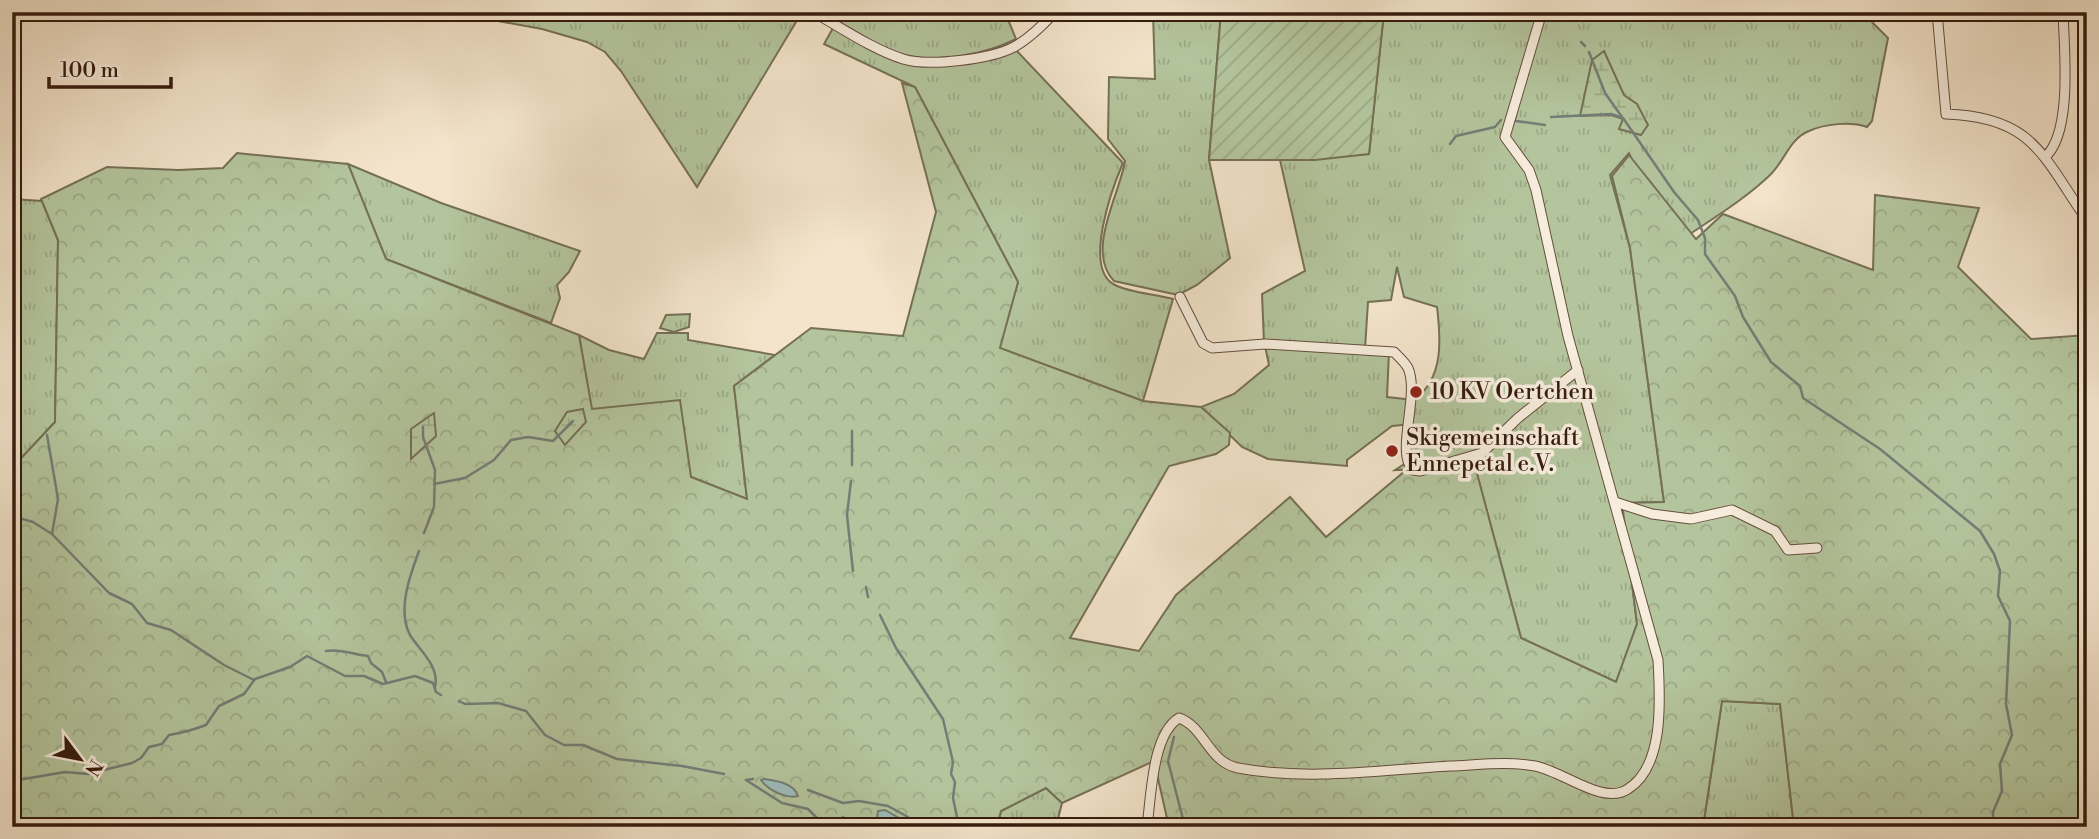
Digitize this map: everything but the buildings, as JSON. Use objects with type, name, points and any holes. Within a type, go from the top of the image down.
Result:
[{"type":"street","points":[[813,12],[882,50],[916,61],[978,57],[1009,50],[1035,32],[1055,12]]},
{"type":"street","points":[[1147,827],[1160,747],[1170,725],[1179,718],[1191,726],[1216,757],[1238,768],[1320,773],[1485,765],[1535,766],[1569,776],[1603,795],[1626,791],[1637,782],[1649,763],[1660,713],[1658,660],[1578,370],[1536,190],[1529,170],[1505,137],[1542,12]]},
{"type":"street","points":[[1937,12],[1945,114],[1976,115],[2008,124],[2022,133],[2045,157],[2087,220]]},
{"type":"street","points":[[2045,157],[2058,137],[2061,119],[2065,72],[2063,12]]},
{"type":"street","points":[[1180,297],[1203,343],[1212,348],[1265,344],[1394,352],[1408,368],[1411,408],[1405,458],[1413,470],[1420,471],[1482,453],[1518,418],[1578,370]]},
{"type":"street","points":[[1615,502],[1652,514],[1691,519],[1732,510],[1775,531],[1788,550],[1816,548]]},
{"type":"green space","points":[[449,12],[802,12],[697,187],[621,71],[605,52],[587,42],[542,29]]},
{"type":"green space","points":[[831,12],[1005,12],[1016,39],[961,56],[931,58],[903,55],[875,43],[829,17]]},
{"type":"green space","points":[[1153,12],[1221,12],[1209,160],[1230,258],[1197,285],[1178,295],[1114,281],[1106,269],[1103,254],[1107,222],[1125,161],[1108,139],[1109,77],[1155,79]]},
{"type":"green space","points":[[1221,12],[1384,12],[1369,154],[1315,160],[1209,160]]},
{"type":"green space","points":[[1384,12],[1872,12],[1872,22],[1888,38],[1872,121],[1867,127],[1838,124],[1802,134],[1775,170],[1759,185],[1670,248],[1629,153],[1610,175],[1630,248],[1664,502],[1622,503],[1637,624],[1616,682],[1521,638],[1475,467],[1395,470],[1409,461],[1412,424],[1392,426],[1347,460],[1347,466],[1268,459],[1242,447],[1201,407],[1234,394],[1269,365],[1265,346],[1389,352],[1387,397],[1414,400],[1431,381],[1438,358],[1437,307],[1404,297],[1397,267],[1391,300],[1368,302],[1365,349],[1264,343],[1262,294],[1305,271],[1280,160],[1369,154]]},
{"type":"green space","points":[[833,28],[896,61],[912,65],[1016,50],[1123,163],[1107,207],[1100,245],[1105,276],[1121,288],[1173,299],[1143,401],[999,348],[1018,282],[915,87],[824,44]]},
{"type":"green space","points":[[1604,51],[1624,95],[1637,104],[1648,125],[1641,135],[1619,129],[1623,119],[1611,115],[1580,116],[1592,60]]},
{"type":"green space","points":[[902,83],[915,87],[1018,282],[1000,348],[1143,401],[1201,407],[1230,433],[1229,445],[1216,454],[1169,466],[1070,638],[1139,651],[1176,595],[1290,497],[1326,537],[1405,471],[1475,466],[1521,638],[1616,682],[1637,624],[1622,503],[1664,502],[1630,248],[1612,176],[1629,155],[1696,239],[1723,214],[1873,270],[1875,195],[1979,208],[1958,267],[2031,339],[2087,335],[2087,827],[1794,827],[1780,704],[1722,701],[1703,827],[1169,827],[1154,761],[1062,803],[1046,788],[1001,811],[997,827],[12,827],[12,468],[55,422],[58,240],[41,199],[107,167],[178,170],[223,168],[237,153],[348,164],[386,259],[579,335],[592,409],[680,400],[691,477],[747,499],[734,386],[811,328],[903,336],[936,212]]},
{"type":"green space","points":[[348,164],[441,203],[580,251],[569,272],[557,285],[560,298],[551,323],[386,259]]},
{"type":"green space","points":[[12,199],[42,201],[58,240],[55,422],[12,468]]},
{"type":"green space","points":[[690,314],[689,327],[674,332],[660,328],[666,315]]},
{"type":"green space","points":[[657,333],[688,333],[688,340],[775,355],[734,386],[747,499],[691,477],[591,409],[579,335],[609,350],[644,359]]},
{"type":"green space","points":[[583,409],[586,422],[565,445],[555,431],[567,412]]},
{"type":"green space","points":[[434,413],[436,436],[411,459],[411,429]]},
{"type":"green space","points":[[1722,701],[1780,704],[1794,827],[1703,827]]},
{"type":"green space","points":[[1046,788],[1062,803],[1056,827],[997,827],[1001,811]]},
{"type":"water","points":[[761,780],[789,785],[798,796],[778,793],[764,784]]},
{"type":"water","points":[[885,810],[906,822],[905,827],[890,827],[877,819],[878,811]]},
{"type":"waterway","points":[[1581,42],[1585,46]]},
{"type":"waterway","points":[[1589,52],[1605,93],[1622,117]]},
{"type":"waterway","points":[[1551,117],[1611,114],[1623,118],[1674,192],[1698,220],[1705,238],[1705,254],[1735,296],[1743,317],[1771,362],[1800,386],[1803,398],[1880,449],[1980,531],[1994,554],[2000,571],[1998,596],[2010,621],[2006,704],[2012,735],[2000,764],[2002,791],[1993,812],[1993,827]]},
{"type":"waterway","points":[[1450,144],[1456,136],[1495,127],[1501,120]]},
{"type":"waterway","points":[[1516,121],[1545,125]]},
{"type":"waterway","points":[[434,484],[465,478],[494,460],[511,440],[528,437],[553,441],[573,421]]},
{"type":"waterway","points":[[423,427],[423,437],[435,470],[434,507],[424,533]]},
{"type":"waterway","points":[[852,431],[852,465]]},
{"type":"waterway","points":[[47,435],[58,499],[52,534]]},
{"type":"waterway","points":[[851,481],[847,515],[853,571]]},
{"type":"waterway","points":[[12,516],[33,522],[52,534],[109,593],[132,604],[147,623],[171,630],[224,665],[254,680]]},
{"type":"waterway","points":[[419,551],[406,593],[406,625],[432,665],[435,687]]},
{"type":"waterway","points":[[866,587],[868,597]]},
{"type":"waterway","points":[[880,615],[896,648],[943,719],[953,762],[953,798],[959,827]]},
{"type":"waterway","points":[[326,651],[337,650],[368,656],[371,663],[382,672],[386,682]]},
{"type":"waterway","points":[[12,781],[65,772],[88,774],[132,763],[141,758],[149,747],[162,744],[169,735],[206,725],[219,706],[244,694],[255,679],[290,667],[307,656],[345,676],[364,676],[383,684],[415,676],[433,683],[436,692],[441,695]]},
{"type":"waterway","points":[[459,701],[465,704],[498,703],[526,711],[545,735],[564,745],[583,745],[617,759],[724,774]]},
{"type":"waterway","points":[[1174,737],[1168,761],[1185,827]]},
{"type":"waterway","points":[[746,780],[753,779]]},
{"type":"waterway","points":[[746,780],[782,803],[808,809],[824,825],[831,827]]},
{"type":"waterway","points":[[808,790],[843,803],[859,801],[888,806],[908,817]]},
{"type":"waterway","points":[[843,817],[844,827]]},
{"type":"waterway","points":[[917,822],[926,827]]},
{"type":"waterway","points":[[856,827],[864,827]]},
{"type":"place","name":"10 KV Oertchen","points":[[1416,392]]},
{"type":"place","name":"Skigemeinschaft Ennepetal e.V.","points":[[1392,451]]}]
